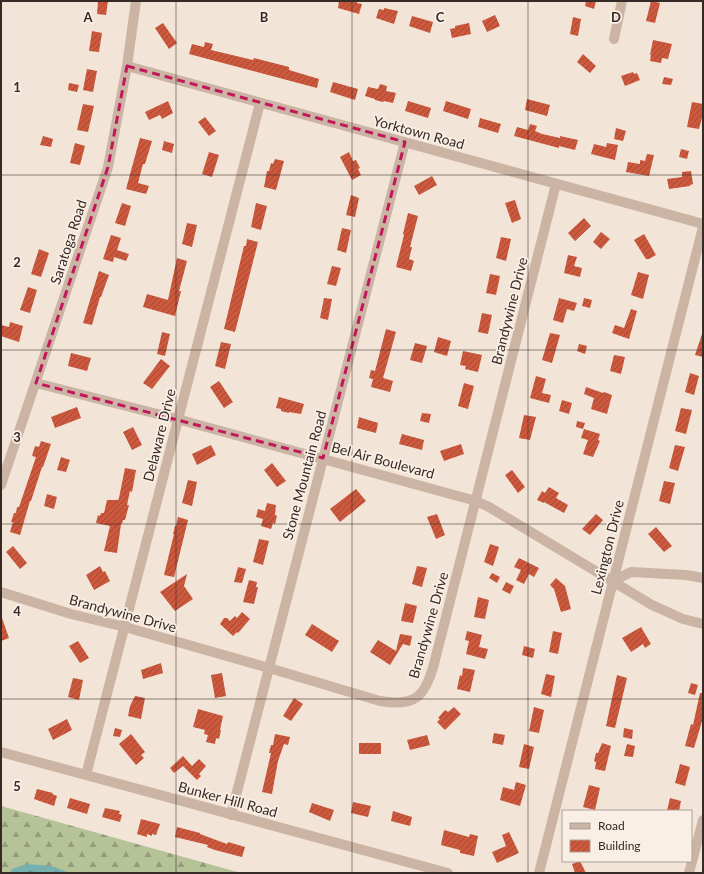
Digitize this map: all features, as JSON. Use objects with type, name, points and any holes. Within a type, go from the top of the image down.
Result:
[{"type":"street","name":"Saratoga Road","points":[[1,485],[108,167],[128,66],[136,1]]},
{"type":"street","points":[[614,39],[622,1]]},
{"type":"street","name":"Yorktown Road","points":[[128,66],[703,224]]},
{"type":"street","name":"Delaware Drive","points":[[86,775],[260,102]]},
{"type":"street","name":"Stone Mountain Road","points":[[231,815],[405,142]]},
{"type":"street","name":"Brandywine Drive","points":[[1,592],[71,614],[125,627],[380,701],[402,703],[412,700],[423,692],[429,682],[434,664],[556,184]]},
{"type":"street","name":"Lexington Drive","points":[[539,873],[703,227]]},
{"type":"street","name":"Bel Air Boulevard","points":[[36,382],[476,500],[652,605],[683,619],[703,624]]},
{"type":"street","points":[[613,581],[631,572],[686,574],[703,578]]},
{"type":"street","name":"Bunker Hill Road","points":[[1,752],[448,873]]},
{"type":"street","points":[[692,862],[703,820]]},
{"type":"street","points":[[689,873],[692,862]]},
{"type":"highlighted area","points":[[127,66],[405,142],[323,458],[36,383],[108,167]]},
{"type":"green space","points":[[1,806],[241,873],[1,873]]},
{"type":"water","points":[[27,864],[52,866],[70,873],[10,873],[12,869]]},
{"type":"building","points":[[98,1],[108,1],[106,15],[97,14]]},
{"type":"building","points":[[339,1],[357,1],[357,3],[362,4],[359,14],[338,8]]},
{"type":"building","points":[[586,1],[596,1],[594,9],[585,6]]},
{"type":"building","points":[[651,1],[660,3],[655,23],[646,21]]},
{"type":"building","points":[[384,8],[398,11],[394,24],[376,18],[379,9],[384,10]]},
{"type":"building","points":[[495,15],[500,26],[487,32],[482,21]]},
{"type":"building","points":[[412,16],[433,22],[430,33],[409,26]]},
{"type":"building","points":[[573,17],[581,19],[578,36],[570,34]]},
{"type":"building","points":[[163,23],[177,43],[169,49],[155,28]]},
{"type":"building","points":[[469,23],[471,34],[452,38],[450,29],[455,28],[455,26]]},
{"type":"building","points":[[92,31],[102,33],[99,52],[89,51]]},
{"type":"building","points":[[653,40],[672,44],[668,59],[662,58],[661,63],[650,61]]},
{"type":"building","points":[[205,42],[213,44],[211,50],[253,60],[254,58],[289,67],[289,70],[319,79],[317,88],[189,54],[192,44],[204,47]]},
{"type":"building","points":[[583,54],[596,66],[590,73],[577,62]]},
{"type":"building","points":[[87,69],[97,71],[93,92],[83,90]]},
{"type":"building","points":[[633,72],[634,74],[637,73],[640,80],[625,86],[621,76]]},
{"type":"building","points":[[664,77],[673,79],[671,85],[662,84]]},
{"type":"building","points":[[333,82],[358,89],[355,100],[330,92]]},
{"type":"building","points":[[69,83],[79,85],[77,92],[68,90]]},
{"type":"building","points":[[380,84],[387,86],[386,91],[396,93],[393,103],[375,100],[365,96],[368,87],[378,89]]},
{"type":"building","points":[[527,99],[550,105],[547,116],[525,110]]},
{"type":"building","points":[[168,101],[173,113],[162,119],[160,115],[149,120],[145,112]]},
{"type":"building","points":[[408,101],[431,108],[428,118],[405,111]]},
{"type":"building","points":[[446,101],[471,109],[468,119],[443,111]]},
{"type":"building","points":[[692,102],[703,104],[703,114],[699,129],[687,127]]},
{"type":"building","points":[[83,104],[94,106],[88,132],[77,130]]},
{"type":"building","points":[[205,117],[216,131],[209,136],[198,122]]},
{"type":"building","points":[[480,118],[501,124],[498,133],[478,127]]},
{"type":"building","points":[[530,124],[537,126],[535,131],[542,134],[578,140],[575,150],[559,146],[559,148],[514,136],[517,127],[528,130]]},
{"type":"building","points":[[616,128],[626,131],[623,141],[614,139]]},
{"type":"building","points":[[43,136],[53,139],[51,147],[40,145]]},
{"type":"building","points":[[140,138],[152,141],[145,164],[143,164],[138,183],[149,186],[146,194],[126,189]]},
{"type":"building","points":[[164,141],[174,144],[172,153],[162,150]]},
{"type":"building","points":[[75,143],[85,146],[80,165],[70,163]]},
{"type":"building","points":[[607,143],[618,145],[615,160],[591,154],[594,144],[606,147]]},
{"type":"building","points":[[681,149],[689,151],[687,159],[679,157]]},
{"type":"building","points":[[209,152],[219,155],[212,177],[202,174]]},
{"type":"building","points":[[349,152],[353,161],[356,160],[360,168],[358,169],[361,175],[352,180],[340,157]]},
{"type":"building","points":[[647,154],[654,155],[649,176],[626,172],[628,162],[640,164],[640,160],[645,161]]},
{"type":"building","points":[[275,159],[284,161],[276,190],[264,187],[267,171],[269,171],[271,163],[273,164]]},
{"type":"building","points":[[691,171],[693,184],[690,186],[669,189],[667,179],[682,177],[682,172]]},
{"type":"building","points":[[432,176],[437,185],[419,195],[414,186]]},
{"type":"building","points":[[351,195],[359,198],[355,217],[346,215]]},
{"type":"building","points":[[515,200],[521,219],[512,223],[505,203]]},
{"type":"building","points":[[122,203],[131,206],[125,226],[115,223]]},
{"type":"building","points":[[256,203],[267,206],[261,230],[251,227]]},
{"type":"building","points":[[408,213],[418,216],[410,247],[412,247],[409,259],[414,261],[411,271],[396,267]]},
{"type":"building","points":[[584,218],[591,226],[575,241],[568,233]]},
{"type":"building","points":[[187,223],[197,225],[192,247],[182,244]]},
{"type":"building","points":[[342,228],[351,230],[346,253],[337,250]]},
{"type":"building","points":[[601,232],[610,239],[601,249],[593,242]]},
{"type":"building","points":[[644,234],[656,255],[649,259],[646,259],[634,240]]},
{"type":"building","points":[[111,235],[121,238],[117,250],[129,254],[126,261],[114,257],[113,262],[103,259]]},
{"type":"building","points":[[501,237],[511,239],[506,261],[496,258]]},
{"type":"building","points":[[247,239],[258,242],[235,332],[224,329]]},
{"type":"building","points":[[39,249],[49,253],[41,277],[31,274]]},
{"type":"building","points":[[568,255],[577,257],[574,266],[582,268],[580,277],[564,273]]},
{"type":"building","points":[[177,258],[187,261],[179,291],[181,291],[175,316],[143,307],[147,294],[168,300]]},
{"type":"building","points":[[332,266],[341,268],[336,286],[327,284]]},
{"type":"building","points":[[99,271],[109,275],[100,297],[92,325],[83,323]]},
{"type":"building","points":[[638,272],[649,275],[643,299],[631,295]]},
{"type":"building","points":[[490,274],[500,276],[496,295],[486,293]]},
{"type":"building","points":[[28,287],[37,290],[30,313],[20,310]]},
{"type":"building","points":[[324,298],[332,299],[328,320],[320,318]]},
{"type":"building","points":[[559,298],[577,303],[574,311],[567,309],[563,323],[553,320]]},
{"type":"building","points":[[584,298],[592,300],[590,308],[582,306]]},
{"type":"building","points":[[631,309],[637,311],[629,339],[612,333],[615,325],[624,328]]},
{"type":"building","points":[[482,313],[492,315],[488,334],[478,332]]},
{"type":"building","points":[[10,322],[23,326],[19,342],[1,336],[1,325],[9,327]]},
{"type":"building","points":[[386,329],[396,332],[383,378],[393,381],[390,392],[371,387],[373,379],[369,378],[371,370],[375,371]]},
{"type":"building","points":[[162,332],[170,334],[165,356],[157,354]]},
{"type":"building","points":[[550,333],[560,335],[552,363],[542,360]]},
{"type":"building","points":[[703,334],[703,357],[695,355]]},
{"type":"building","points":[[438,337],[451,341],[447,356],[434,352]]},
{"type":"building","points":[[221,342],[231,344],[225,369],[215,366]]},
{"type":"building","points":[[415,343],[427,346],[422,363],[410,360]]},
{"type":"building","points":[[579,344],[587,346],[585,354],[577,351]]},
{"type":"building","points":[[463,351],[482,355],[478,372],[465,369],[466,366],[460,365]]},
{"type":"building","points":[[71,353],[91,358],[87,371],[68,366]]},
{"type":"building","points":[[614,355],[625,357],[621,374],[610,371]]},
{"type":"building","points":[[161,359],[170,366],[152,389],[143,383]]},
{"type":"building","points":[[690,373],[699,376],[694,395],[685,392]]},
{"type":"building","points":[[536,376],[546,379],[542,393],[551,395],[549,403],[530,398]]},
{"type":"building","points":[[219,381],[233,402],[224,408],[210,387]]},
{"type":"building","points":[[464,383],[474,386],[468,409],[458,406]]},
{"type":"building","points":[[586,387],[612,395],[607,414],[591,409],[594,398],[584,394]]},
{"type":"building","points":[[279,397],[304,404],[301,414],[289,413],[276,408]]},
{"type":"building","points":[[562,400],[572,403],[569,414],[559,411]]},
{"type":"building","points":[[77,407],[81,418],[55,428],[51,417]]},
{"type":"building","points":[[681,408],[692,410],[686,434],[675,431]]},
{"type":"building","points":[[422,413],[431,414],[429,423],[420,421]]},
{"type":"building","points":[[524,415],[536,417],[530,440],[519,438]]},
{"type":"building","points":[[359,417],[378,423],[376,433],[357,428]]},
{"type":"building","points":[[577,421],[585,423],[583,429],[576,427]]},
{"type":"building","points":[[133,427],[142,445],[132,450],[123,432]]},
{"type":"building","points":[[584,429],[600,434],[598,440],[600,441],[593,457],[583,454],[588,440],[581,438]]},
{"type":"building","points":[[402,434],[424,440],[422,450],[399,444]]},
{"type":"building","points":[[41,441],[51,444],[30,501],[20,535],[10,532],[13,522],[11,522],[14,513],[16,513],[17,507],[19,507],[36,457],[32,456],[35,446],[39,447]]},
{"type":"building","points":[[461,444],[464,454],[444,461],[440,451]]},
{"type":"building","points":[[211,445],[216,455],[197,465],[192,454]]},
{"type":"building","points":[[675,445],[685,447],[678,471],[669,468]]},
{"type":"building","points":[[61,457],[70,460],[66,472],[57,470]]},
{"type":"building","points":[[272,463],[286,481],[277,487],[264,470]]},
{"type":"building","points":[[125,468],[136,470],[132,492],[130,491],[127,505],[129,505],[125,520],[123,520],[121,524],[117,553],[104,551],[110,526],[96,523],[98,515],[100,516],[101,513],[104,513],[107,500],[118,500]]},
{"type":"building","points":[[512,470],[525,487],[518,493],[505,475]]},
{"type":"building","points":[[188,480],[197,482],[192,506],[182,503]]},
{"type":"building","points":[[664,481],[675,483],[670,504],[659,501]]},
{"type":"building","points":[[549,487],[559,493],[556,498],[568,505],[564,513],[544,502],[537,500],[542,491],[545,493]]},
{"type":"building","points":[[356,489],[366,501],[340,522],[330,509]]},
{"type":"building","points":[[47,494],[57,497],[54,509],[44,506]]},
{"type":"building","points":[[267,503],[276,505],[275,515],[277,516],[275,524],[273,523],[271,529],[261,526],[263,519],[256,517],[258,509],[265,511]]},
{"type":"building","points":[[437,514],[445,535],[436,539],[427,517]]},
{"type":"building","points":[[596,514],[603,520],[590,535],[582,529]]},
{"type":"building","points":[[178,517],[188,520],[174,577],[164,575]]},
{"type":"building","points":[[656,527],[672,546],[664,552],[648,534]]},
{"type":"building","points":[[259,539],[269,541],[263,565],[253,562]]},
{"type":"building","points":[[490,544],[499,547],[493,566],[484,562]]},
{"type":"building","points":[[13,546],[27,563],[20,569],[6,552]]},
{"type":"building","points":[[519,558],[539,568],[534,577],[529,574],[524,584],[516,580],[521,570],[514,567]]},
{"type":"building","points":[[100,566],[103,572],[105,571],[110,581],[94,590],[86,575]]},
{"type":"building","points":[[417,566],[427,568],[422,587],[412,584]]},
{"type":"building","points":[[238,567],[246,569],[242,583],[234,582]]},
{"type":"building","points":[[492,573],[500,577],[497,583],[489,578]]},
{"type":"building","points":[[187,574],[184,586],[193,599],[175,611],[160,592]]},
{"type":"building","points":[[556,578],[565,586],[571,609],[561,612],[554,589],[550,585]]},
{"type":"building","points":[[249,580],[257,582],[256,587],[258,587],[254,604],[243,602]]},
{"type":"building","points":[[506,582],[514,586],[510,594],[502,590]]},
{"type":"building","points":[[478,597],[489,600],[485,619],[474,617]]},
{"type":"building","points":[[405,603],[417,606],[413,623],[401,621]]},
{"type":"building","points":[[242,612],[250,619],[238,633],[237,632],[233,636],[220,624],[224,618],[227,618],[230,621],[235,616],[237,618]]},
{"type":"building","points":[[1,618],[9,638],[1,641]]},
{"type":"building","points":[[312,624],[339,641],[332,652],[305,635]]},
{"type":"building","points":[[641,627],[651,644],[645,648],[643,644],[631,652],[622,638]]},
{"type":"building","points":[[467,631],[482,635],[479,647],[488,649],[485,659],[466,654],[469,641],[465,640]]},
{"type":"building","points":[[553,631],[562,633],[558,654],[549,652]]},
{"type":"building","points":[[400,634],[412,636],[410,646],[403,644],[390,665],[370,652],[378,640],[396,651]]},
{"type":"building","points":[[78,641],[89,658],[80,663],[69,646]]},
{"type":"building","points":[[524,646],[535,649],[533,658],[522,655]]},
{"type":"building","points":[[161,663],[163,673],[143,679],[141,670]]},
{"type":"building","points":[[463,668],[475,670],[470,692],[457,689],[460,675],[462,676]]},
{"type":"building","points":[[222,673],[226,696],[215,698],[211,675]]},
{"type":"building","points":[[546,674],[555,676],[551,697],[541,694]]},
{"type":"building","points":[[617,675],[627,678],[615,728],[606,726]]},
{"type":"building","points":[[73,678],[83,680],[79,700],[68,697]]},
{"type":"building","points":[[691,683],[698,685],[695,695],[688,693]]},
{"type":"building","points":[[700,693],[703,693],[703,718],[694,748],[685,746],[691,724],[693,725]]},
{"type":"building","points":[[135,696],[145,698],[141,719],[128,716],[130,706]]},
{"type":"building","points":[[294,698],[303,704],[291,721],[283,716]]},
{"type":"building","points":[[454,707],[461,714],[445,730],[437,722],[440,719],[438,718],[445,710],[448,712]]},
{"type":"building","points":[[534,707],[544,710],[539,733],[529,731]]},
{"type":"building","points":[[198,709],[223,716],[219,739],[216,738],[215,744],[206,742],[208,735],[204,734],[205,730],[193,727]]},
{"type":"building","points":[[67,719],[72,730],[53,740],[48,729]]},
{"type":"building","points":[[115,728],[122,730],[120,737],[113,736]]},
{"type":"building","points":[[624,728],[633,730],[632,739],[623,737]]},
{"type":"building","points":[[494,733],[505,735],[503,745],[492,743]]},
{"type":"building","points":[[131,734],[145,752],[141,755],[144,758],[136,765],[119,744]]},
{"type":"building","points":[[275,734],[290,737],[288,745],[284,744],[278,761],[272,794],[262,792],[271,753],[269,753],[271,745],[273,745]]},
{"type":"building","points":[[427,735],[430,745],[410,750],[407,740]]},
{"type":"building","points":[[359,743],[381,743],[381,754],[359,754]]},
{"type":"building","points":[[602,743],[611,746],[605,771],[595,769],[596,762],[594,761],[596,753],[598,753]]},
{"type":"building","points":[[524,744],[534,747],[529,769],[519,767]]},
{"type":"building","points":[[627,744],[635,746],[633,757],[624,756]]},
{"type":"building","points":[[183,756],[192,766],[199,759],[206,766],[199,774],[201,776],[197,780],[183,766],[174,773],[170,768]]},
{"type":"building","points":[[680,764],[690,767],[685,786],[675,783]]},
{"type":"building","points":[[516,782],[526,785],[520,806],[500,800],[503,787],[514,790]]},
{"type":"building","points":[[589,785],[600,788],[595,810],[583,807]]},
{"type":"building","points":[[37,789],[53,793],[52,794],[57,796],[54,806],[34,799]]},
{"type":"building","points":[[70,798],[90,804],[87,814],[67,808]]},
{"type":"building","points":[[670,798],[681,801],[679,810],[667,810]]},
{"type":"building","points":[[353,802],[371,806],[368,817],[351,813]]},
{"type":"building","points":[[312,803],[334,810],[330,821],[309,812]]},
{"type":"building","points":[[105,808],[120,811],[119,814],[122,815],[120,822],[102,817]]},
{"type":"building","points":[[393,811],[412,817],[410,826],[391,821]]},
{"type":"building","points":[[141,819],[160,824],[156,835],[152,834],[152,836],[147,834],[147,837],[137,834]]},
{"type":"building","points":[[177,827],[200,833],[227,844],[228,842],[245,847],[242,857],[215,850],[207,847],[208,845],[175,837]]},
{"type":"building","points":[[444,830],[469,837],[470,834],[478,836],[474,856],[460,853],[460,850],[441,845]]},
{"type":"building","points":[[509,832],[519,853],[497,863],[492,852],[506,846],[502,835]]},
{"type":"building","points":[[580,862],[586,873],[575,873],[572,864]]}]
